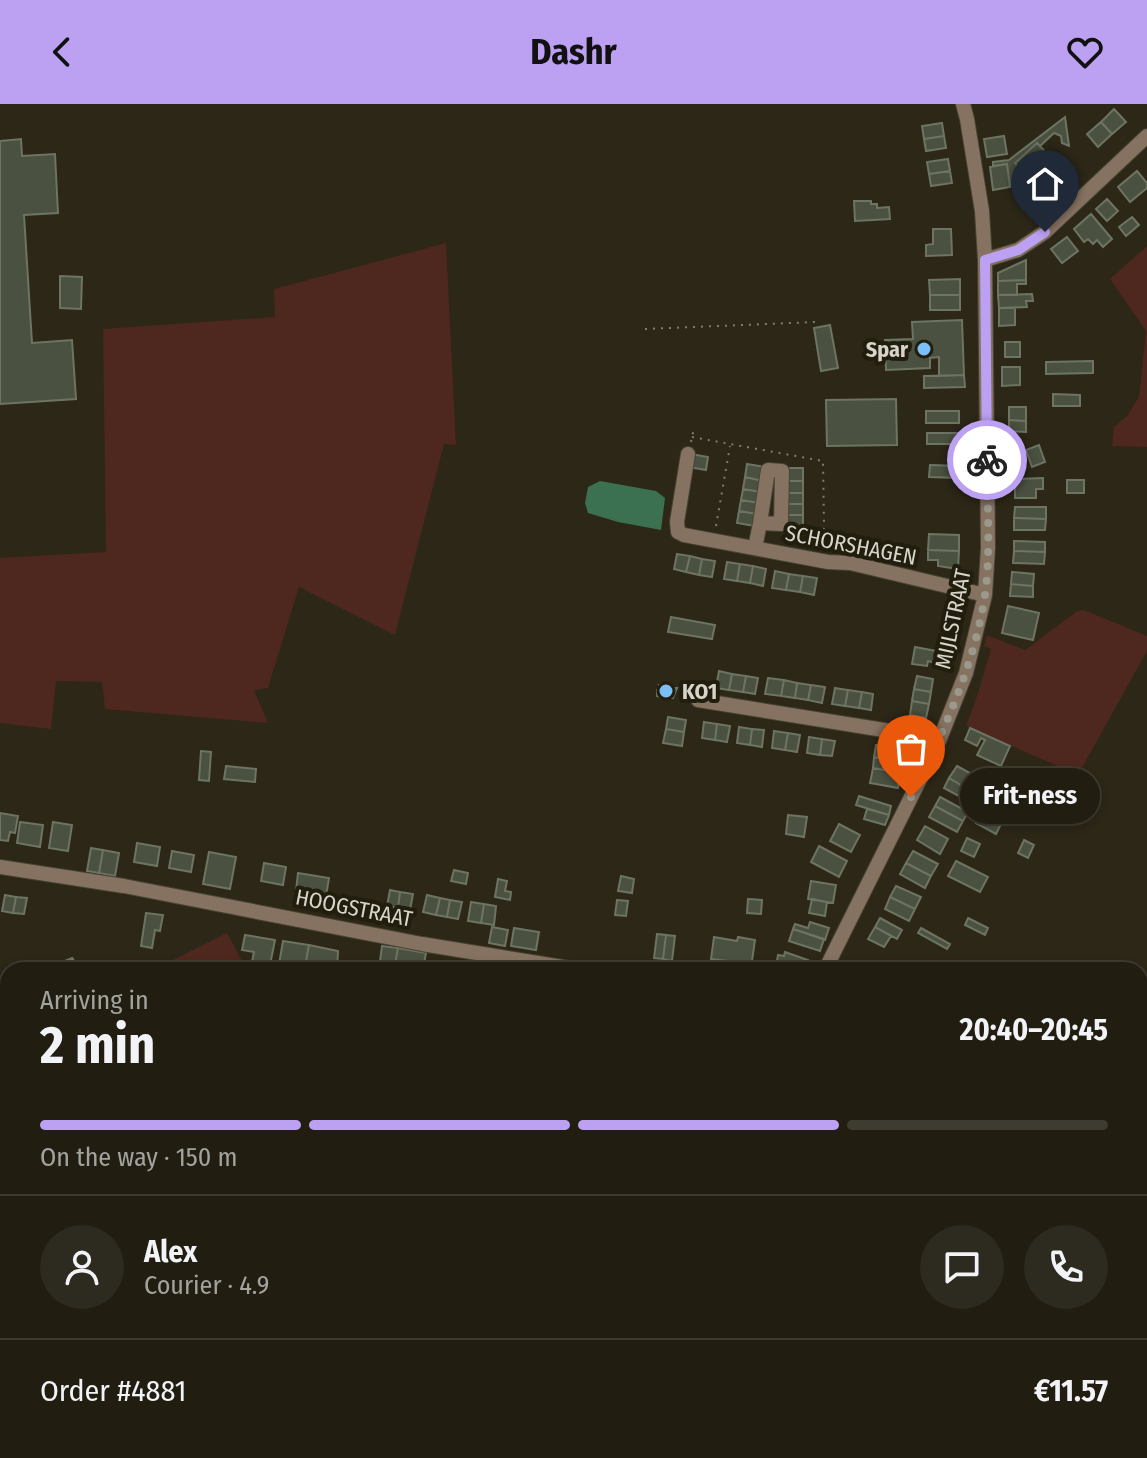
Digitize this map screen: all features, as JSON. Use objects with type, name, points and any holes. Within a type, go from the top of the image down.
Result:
[{"type":"street","name":"MIJLSTRAAT","points":[[829,962],[939,741],[966,673],[985,595],[988,548],[985,260],[982,211],[963,104]]},
{"type":"street","points":[[985,260],[1018,250],[1045,232],[1147,136]]},
{"type":"street","name":"SCHORSHAGEN","points":[[688,454],[677,522],[678,532],[684,535],[828,562],[850,563],[985,595]]},
{"type":"street","name":"SCHORSHAGEN","points":[[755,548],[760,523]]},
{"type":"street","points":[[698,700],[939,741]]},
{"type":"street","name":"HOOGSTRAAT","points":[[0,867],[120,882],[508,962]]},
{"type":"path","points":[[645,329],[815,322]]},
{"type":"path","points":[[713,541],[731,444]]},
{"type":"shaded area","points":[[446,243],[456,445],[444,444],[395,635],[299,587],[268,688],[254,690],[268,723],[105,709],[102,682],[56,681],[51,729],[0,723],[0,558],[106,552],[103,329],[275,317],[274,289]]},
{"type":"shaded area","points":[[1147,246],[1147,447],[1112,446],[1114,427],[1127,416],[1139,397],[1146,331],[1110,279]]},
{"type":"shaded area","points":[[600,481],[656,491],[665,498],[661,530],[588,513],[585,503],[588,487]]},
{"type":"shaded area","points":[[1084,610],[1147,636],[1147,651],[1078,775],[966,726],[991,649],[984,646],[987,635],[1025,650],[1077,611]]},
{"type":"shaded area","points":[[227,933],[243,962],[169,962]]},
{"type":"building","points":[[1114,109],[1126,122],[1112,134],[1101,122]]},
{"type":"building","points":[[1065,117],[1069,146],[1054,133],[1040,146],[1037,143],[1015,163],[1028,177],[1020,184],[1010,185],[1007,164],[993,166],[993,162],[1009,160]]},
{"type":"building","points":[[1101,122],[1112,134],[1098,147],[1087,134]]},
{"type":"building","points":[[942,123],[944,136],[924,139],[922,126]]},
{"type":"building","points":[[944,136],[946,148],[926,151],[924,139]]},
{"type":"building","points":[[1004,136],[1007,154],[987,157],[984,139]]},
{"type":"building","points":[[21,139],[22,156],[55,154],[58,213],[24,215],[32,343],[72,340],[76,399],[0,404],[0,141]]},
{"type":"building","points":[[1037,143],[1068,176],[1047,197],[1015,163]]},
{"type":"building","points":[[948,159],[950,171],[929,174],[927,162]]},
{"type":"building","points":[[1007,164],[1010,187],[993,190],[990,167]]},
{"type":"building","points":[[950,171],[952,183],[931,186],[929,174]]},
{"type":"building","points":[[1137,171],[1147,183],[1147,188],[1130,202],[1118,187]]},
{"type":"building","points":[[1107,199],[1118,211],[1107,221],[1096,209]]},
{"type":"building","points":[[854,201],[871,201],[871,204],[877,204],[877,208],[889,207],[890,219],[855,221]]},
{"type":"building","points":[[1091,214],[1112,239],[1103,247],[1097,240],[1093,244],[1088,239],[1084,242],[1074,229]]},
{"type":"building","points":[[1132,217],[1139,225],[1126,236],[1119,227]]},
{"type":"building","points":[[933,229],[951,229],[952,255],[926,256],[926,245],[933,244]]},
{"type":"building","points":[[1067,237],[1078,251],[1062,263],[1051,249]]},
{"type":"building","points":[[1026,260],[1026,280],[998,281],[998,273]]},
{"type":"building","points":[[60,276],[82,277],[81,309],[60,308]]},
{"type":"building","points":[[960,279],[960,295],[930,295],[929,280]]},
{"type":"building","points":[[1026,280],[1026,284],[1017,284],[1017,295],[998,295],[998,281]]},
{"type":"building","points":[[1032,294],[1033,301],[1026,301],[1027,307],[999,308],[998,295]]},
{"type":"building","points":[[930,295],[960,295],[960,310],[930,310]]},
{"type":"building","points":[[999,308],[1015,308],[1015,325],[999,326]]},
{"type":"building","name":"Spar","points":[[962,320],[964,375],[939,376],[939,357],[930,358],[930,368],[886,370],[885,340],[913,339],[912,322]]},
{"type":"building","points":[[830,325],[838,368],[821,371],[814,328]]},
{"type":"building","points":[[1005,342],[1020,342],[1020,357],[1005,357]]},
{"type":"building","points":[[1093,361],[1093,373],[1046,374],[1046,362]]},
{"type":"building","points":[[1002,367],[1020,367],[1020,385],[1002,386]]},
{"type":"building","points":[[964,375],[965,387],[924,388],[924,376]]},
{"type":"building","points":[[1053,394],[1080,395],[1080,406],[1053,406]]},
{"type":"building","points":[[896,399],[897,445],[827,446],[826,400]]},
{"type":"building","points":[[1009,407],[1026,407],[1026,421],[1009,420]]},
{"type":"building","points":[[926,411],[959,411],[959,423],[926,423]]},
{"type":"building","points":[[1009,420],[1026,421],[1026,432],[1009,431]]},
{"type":"building","points":[[927,433],[959,433],[959,444],[927,444]]},
{"type":"building","points":[[1039,445],[1045,462],[1032,467],[1026,450]]},
{"type":"building","points":[[691,454],[708,457],[706,470],[688,467]]},
{"type":"building","points":[[1023,454],[1023,473],[1000,473],[999,455]]},
{"type":"building","points":[[747,464],[765,467],[763,481],[745,477]]},
{"type":"building","points":[[930,465],[960,466],[959,478],[929,477]]},
{"type":"building","points":[[785,468],[803,468],[803,481],[785,481]]},
{"type":"building","points":[[745,477],[763,481],[761,492],[743,489]]},
{"type":"building","points":[[1043,478],[1043,489],[1036,489],[1036,498],[1015,498],[1015,479]]},
{"type":"building","points":[[1067,480],[1084,480],[1084,493],[1067,493]]},
{"type":"building","points":[[785,481],[803,481],[803,493],[785,493]]},
{"type":"building","points":[[743,489],[761,492],[759,503],[741,500]]},
{"type":"building","points":[[785,493],[803,493],[803,504],[785,504]]},
{"type":"building","points":[[741,500],[759,503],[757,514],[739,511]]},
{"type":"building","points":[[785,504],[803,504],[803,515],[785,515]]},
{"type":"building","points":[[1015,507],[1046,507],[1046,519],[1014,518]]},
{"type":"building","points":[[739,511],[757,514],[755,526],[737,523]]},
{"type":"building","points":[[785,515],[803,515],[803,527],[785,527]]},
{"type":"building","points":[[1014,518],[1046,519],[1045,530],[1014,530]]},
{"type":"building","points":[[929,534],[959,535],[959,551],[928,550]]},
{"type":"building","points":[[1014,541],[1045,542],[1045,552],[1014,551]]},
{"type":"building","points":[[928,550],[959,551],[958,569],[938,566],[938,560],[928,560]]},
{"type":"building","points":[[1014,551],[1045,552],[1044,564],[1013,563]]},
{"type":"building","points":[[677,554],[690,556],[686,572],[674,569]]},
{"type":"building","points":[[690,556],[702,559],[699,575],[686,572]]},
{"type":"building","points":[[702,559],[715,561],[712,577],[699,575]]},
{"type":"building","points":[[727,562],[740,564],[737,581],[724,579]]},
{"type":"building","points":[[740,564],[753,566],[750,583],[737,581]]},
{"type":"building","points":[[753,566],[766,569],[763,586],[750,583]]},
{"type":"building","points":[[775,571],[789,574],[786,590],[772,588]]},
{"type":"building","points":[[1012,572],[1034,574],[1033,586],[1011,584]]},
{"type":"building","points":[[789,574],[803,576],[800,592],[786,590]]},
{"type":"building","points":[[803,576],[817,578],[814,595],[800,592]]},
{"type":"building","points":[[1011,584],[1033,586],[1033,597],[1010,596]]},
{"type":"building","points":[[1008,606],[1039,613],[1033,640],[1002,633]]},
{"type":"building","points":[[671,617],[715,625],[712,639],[668,632]]},
{"type":"building","points":[[915,647],[942,652],[939,664],[928,661],[927,666],[912,664]]},
{"type":"building","points":[[719,671],[732,674],[729,690],[716,688]]},
{"type":"building","points":[[732,674],[746,676],[743,692],[729,690]]},
{"type":"building","points":[[746,676],[758,678],[755,694],[743,692]]},
{"type":"building","points":[[917,676],[933,679],[931,692],[914,689]]},
{"type":"building","points":[[768,678],[784,680],[781,696],[765,694]]},
{"type":"building","points":[[784,680],[797,683],[795,698],[781,696]]},
{"type":"building","points":[[797,683],[811,685],[808,700],[795,698]]},
{"type":"building","name":"KO1","points":[[665,684],[666,688],[677,688],[673,698],[657,696],[659,685]]},
{"type":"building","points":[[811,685],[825,687],[822,703],[808,700]]},
{"type":"building","points":[[835,688],[848,690],[845,706],[832,704]]},
{"type":"building","points":[[914,689],[931,692],[929,704],[912,701]]},
{"type":"building","points":[[848,690],[862,692],[859,708],[845,706]]},
{"type":"building","points":[[862,692],[873,694],[871,710],[859,708]]},
{"type":"building","points":[[912,701],[929,704],[926,718],[910,715]]},
{"type":"building","points":[[668,717],[686,720],[684,732],[666,729]]},
{"type":"building","points":[[704,722],[717,724],[715,740],[702,738]]},
{"type":"building","points":[[717,724],[730,726],[727,742],[715,740]]},
{"type":"building","points":[[739,727],[752,729],[750,745],[737,743]]},
{"type":"building","points":[[970,728],[1010,746],[1001,766],[977,755],[985,740],[981,738],[977,746],[965,740]]},
{"type":"building","points":[[666,729],[684,732],[682,746],[663,743]]},
{"type":"building","points":[[752,729],[764,730],[762,747],[750,745]]},
{"type":"building","points":[[774,731],[788,733],[785,750],[772,748]]},
{"type":"building","points":[[788,733],[800,735],[797,752],[785,750]]},
{"type":"building","points":[[809,737],[822,739],[820,755],[807,753]]},
{"type":"building","points":[[822,739],[835,741],[832,756],[820,755]]},
{"type":"building","points":[[876,745],[905,749],[903,762],[874,757]]},
{"type":"building","points":[[201,751],[211,752],[209,781],[199,780]]},
{"type":"building","points":[[874,757],[903,762],[901,773],[873,768]]},
{"type":"building","points":[[226,766],[256,769],[255,782],[224,779]]},
{"type":"building","points":[[957,766],[979,778],[971,791],[949,778]]},
{"type":"building","points":[[873,768],[901,773],[898,788],[870,783]]},
{"type":"building","points":[[949,778],[971,791],[966,800],[944,788]]},
{"type":"building","points":[[859,796],[891,806],[889,815],[856,805]]},
{"type":"building","points":[[940,797],[968,812],[963,821],[935,806]]},
{"type":"building","points":[[935,806],[963,821],[957,832],[929,817]]},
{"type":"building","points":[[867,809],[889,815],[885,825],[864,819]]},
{"type":"building","points":[[983,810],[1003,820],[996,834],[976,823]]},
{"type":"building","points":[[0,813],[18,816],[15,833],[10,832],[8,841],[0,840]]},
{"type":"building","points":[[788,815],[807,817],[804,837],[786,834]]},
{"type":"building","points":[[20,822],[43,825],[40,847],[17,843]]},
{"type":"building","points":[[53,822],[72,825],[68,851],[49,848]]},
{"type":"building","points":[[839,824],[860,835],[851,852],[830,841]]},
{"type":"building","points":[[925,826],[948,839],[940,854],[917,840]]},
{"type":"building","points":[[967,838],[980,844],[974,857],[961,851]]},
{"type":"building","points":[[1024,840],[1034,845],[1028,858],[1018,853]]},
{"type":"building","points":[[137,843],[160,847],[157,866],[134,862]]},
{"type":"building","points":[[819,846],[847,861],[839,877],[811,862]]},
{"type":"building","points":[[91,848],[103,850],[99,873],[87,871]]},
{"type":"building","points":[[103,850],[119,853],[115,876],[99,873]]},
{"type":"building","points":[[172,851],[194,855],[191,872],[169,868]]},
{"type":"building","points":[[913,851],[938,864],[931,876],[906,863]]},
{"type":"building","points":[[209,852],[236,857],[230,889],[203,884]]},
{"type":"building","points":[[956,861],[988,877],[980,892],[948,876]]},
{"type":"building","points":[[264,863],[286,867],[283,885],[261,881]]},
{"type":"building","points":[[906,863],[931,876],[925,888],[900,874]]},
{"type":"building","points":[[454,870],[468,873],[466,884],[451,881]]},
{"type":"building","points":[[298,873],[329,878],[326,896],[296,891]]},
{"type":"building","points":[[621,876],[634,879],[632,893],[618,891]]},
{"type":"building","points":[[498,879],[507,881],[505,891],[511,892],[510,900],[495,897]]},
{"type":"building","points":[[811,881],[836,885],[833,903],[808,899]]},
{"type":"building","points":[[896,886],[921,897],[915,909],[890,897]]},
{"type":"building","points":[[390,890],[400,892],[398,908],[387,906]]},
{"type":"building","points":[[400,892],[413,894],[410,910],[398,908]]},
{"type":"building","points":[[5,895],[16,897],[13,913],[2,911]]},
{"type":"building","points":[[427,895],[440,898],[436,915],[423,912]]},
{"type":"building","points":[[16,897],[27,898],[24,914],[13,913]]},
{"type":"building","points":[[890,897],[915,909],[909,921],[885,909]]},
{"type":"building","points":[[440,898],[450,900],[447,917],[436,915]]},
{"type":"building","points":[[748,899],[762,900],[761,914],[747,913]]},
{"type":"building","points":[[812,899],[827,902],[825,916],[809,913]]},
{"type":"building","points":[[450,900],[462,902],[458,919],[447,917]]},
{"type":"building","points":[[617,900],[628,901],[626,916],[615,915]]},
{"type":"building","points":[[471,902],[484,904],[481,923],[468,921]]},
{"type":"building","points":[[484,904],[496,906],[494,925],[481,923]]},
{"type":"building","points":[[146,913],[163,915],[160,931],[155,930],[152,948],[141,946]]},
{"type":"building","points":[[880,918],[902,930],[897,939],[875,927]]},
{"type":"building","points":[[968,918],[988,928],[985,935],[965,925]]},
{"type":"building","points":[[810,922],[829,928],[825,940],[793,929],[795,924],[808,928]]},
{"type":"building","points":[[492,927],[508,930],[505,946],[489,943]]},
{"type":"building","points":[[875,927],[891,936],[884,947],[868,939]]},
{"type":"building","points":[[514,928],[539,932],[536,950],[511,946]]},
{"type":"building","points":[[921,928],[950,944],[947,949],[918,933]]},
{"type":"building","points":[[793,929],[824,939],[820,951],[789,941]]},
{"type":"building","points":[[657,934],[666,935],[663,959],[654,958]]},
{"type":"building","points":[[245,935],[275,940],[271,962],[252,962],[254,952],[242,950]]},
{"type":"building","points":[[666,935],[675,936],[672,961],[663,959]]},
{"type":"building","points":[[714,937],[755,940],[752,962],[711,959]]},
{"type":"building","points":[[283,941],[309,945],[306,961],[311,962],[279,962]]},
{"type":"building","points":[[309,945],[338,951],[337,962],[306,961]]},
{"type":"building","points":[[382,946],[398,948],[395,962],[380,961]]},
{"type":"building","points":[[398,948],[426,953],[424,962],[395,962]]},
{"type":"building","points":[[785,952],[808,960],[777,962],[778,955],[784,956]]},
{"type":"way so far","points":[[911,797],[939,741],[966,673],[985,595],[987,460]]},
{"type":"place","name":"Spar","points":[[924,349]]},
{"type":"place","name":"KO1","points":[[666,691]]},
{"type":"place","name":"Frit-ness","points":[[911,797]]},
{"type":"route","points":[[987,460],[985,260],[1018,250],[1045,232]]}]
